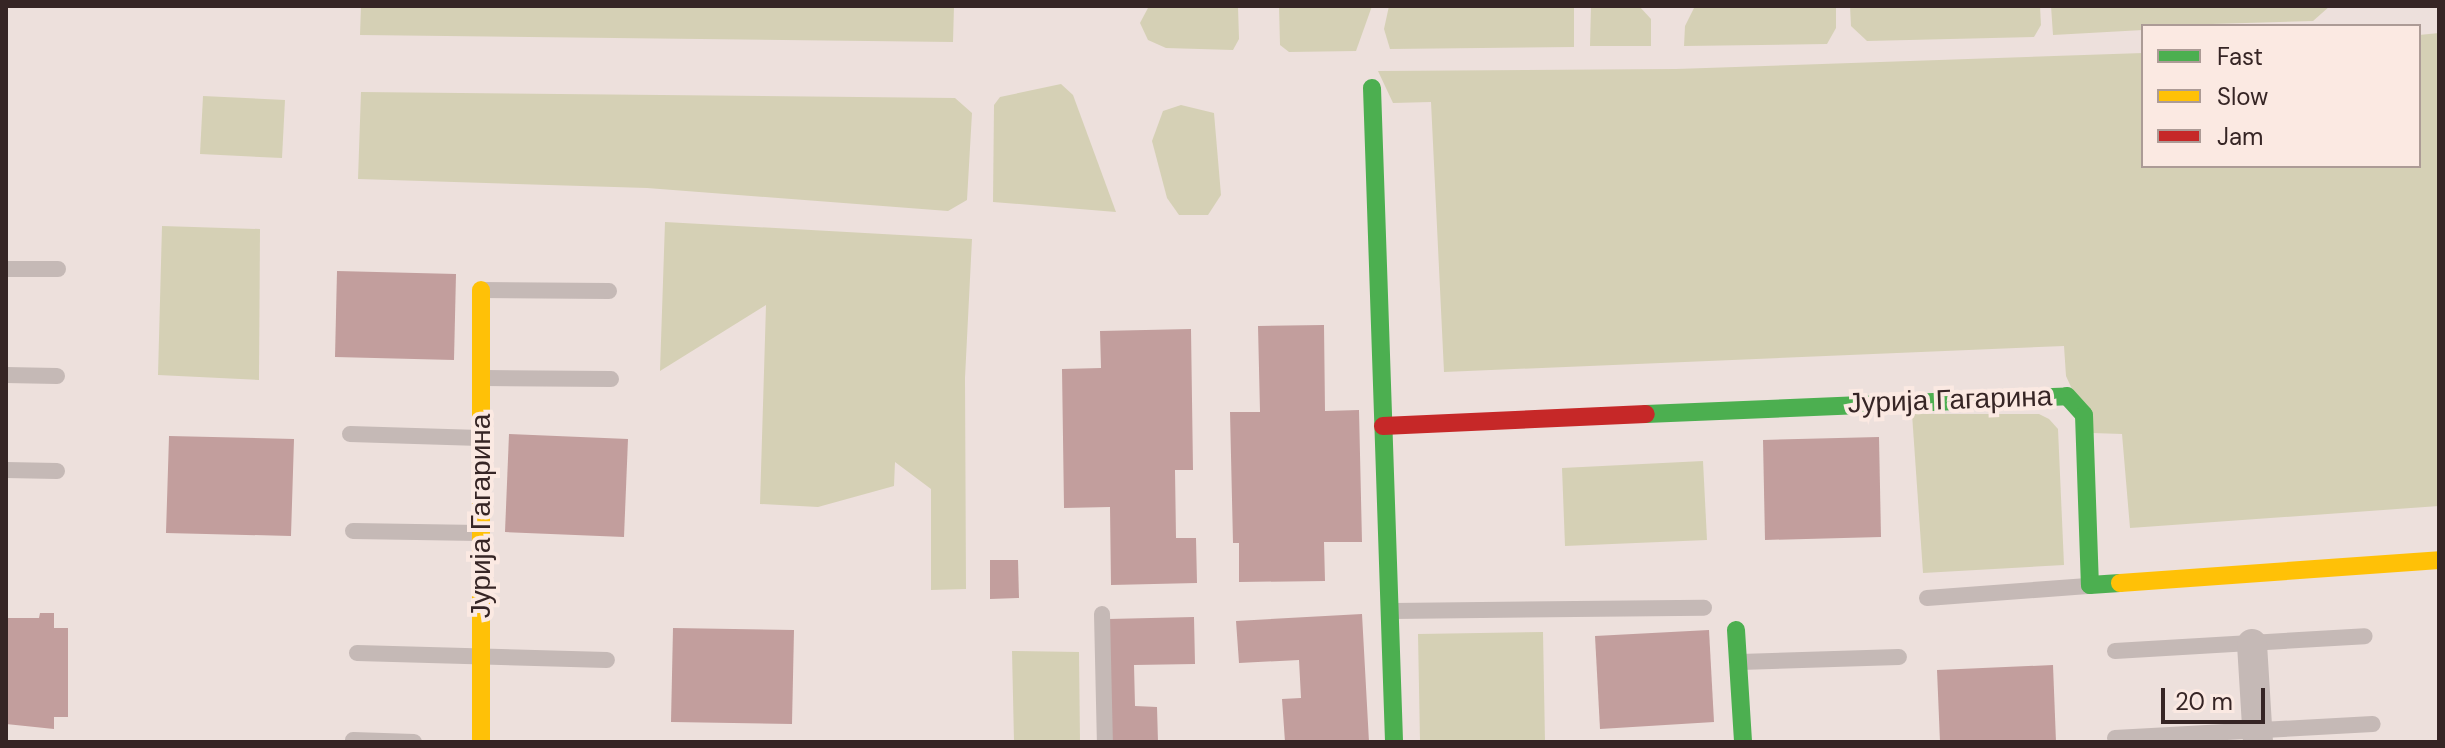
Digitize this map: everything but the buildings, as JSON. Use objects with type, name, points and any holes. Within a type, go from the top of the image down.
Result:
[{"type":"street","points":[[1372,88],[1386,611],[1394,742]]},
{"type":"street","name":"Јурија Гагарина","points":[[481,290],[481,742]]},
{"type":"street","name":"Јурија Гагарина","points":[[1383,426],[2067,396],[2084,415],[2090,585]]},
{"type":"street","points":[[2090,585],[2439,560]]},
{"type":"street","points":[[1736,630],[1743,742]]},
{"type":"street","points":[[2252,644],[2258,736]]},
{"type":"lane","points":[[6,269],[58,269]]},
{"type":"lane","points":[[481,290],[609,291]]},
{"type":"lane","points":[[6,375],[57,376]]},
{"type":"lane","points":[[480,378],[611,379]]},
{"type":"lane","points":[[350,434],[481,438]]},
{"type":"lane","points":[[6,470],[57,471]]},
{"type":"lane","points":[[353,531],[481,533]]},
{"type":"lane","points":[[1927,598],[2090,585]]},
{"type":"lane","points":[[1386,611],[1704,608]]},
{"type":"lane","points":[[1102,614],[1105,742]]},
{"type":"lane","points":[[2115,651],[2365,636]]},
{"type":"lane","points":[[357,653],[607,660]]},
{"type":"lane","points":[[1738,662],[1899,657]]},
{"type":"lane","points":[[2115,738],[2258,736],[2373,724]]},
{"type":"lane","points":[[353,740],[414,742]]},
{"type":"shaded area","points":[[361,6],[954,6],[953,42],[360,35]]},
{"type":"shaded area","points":[[1149,6],[1238,6],[1239,39],[1233,50],[1166,48],[1148,40],[1140,23]]},
{"type":"shaded area","points":[[1279,6],[1372,6],[1356,51],[1289,52],[1280,45]]},
{"type":"shaded area","points":[[1389,6],[1574,6],[1574,47],[1390,49],[1384,29]]},
{"type":"shaded area","points":[[1591,6],[1639,6],[1651,19],[1651,46],[1590,46]]},
{"type":"shaded area","points":[[1695,6],[1836,6],[1836,28],[1827,44],[1684,46],[1685,26]]},
{"type":"shaded area","points":[[1850,6],[2040,6],[2041,25],[2034,37],[1867,41],[1851,26]]},
{"type":"shaded area","points":[[2051,6],[2330,6],[2313,21],[2141,24],[2141,30],[2053,35]]},
{"type":"shaded area","points":[[2439,33],[2439,506],[2130,528],[2122,434],[2092,433],[2066,376],[2064,346],[1444,372],[1431,102],[1393,103],[1378,71],[1676,69],[2141,53],[2141,168],[2421,168],[2421,35]]},
{"type":"shaded area","points":[[1061,84],[1073,95],[1116,212],[993,202],[994,105],[1000,97]]},
{"type":"shaded area","points":[[361,92],[955,98],[972,113],[967,200],[948,211],[647,188],[358,179]]},
{"type":"shaded area","points":[[203,96],[285,100],[282,158],[200,154]]},
{"type":"shaded area","points":[[1181,105],[1214,113],[1221,195],[1208,215],[1179,215],[1167,198],[1152,141],[1163,111]]},
{"type":"shaded area","points":[[665,222],[972,239],[965,378],[966,589],[931,590],[931,489],[895,462],[894,486],[818,507],[760,504],[766,305],[660,371]]},
{"type":"shaded area","points":[[162,226],[260,229],[259,380],[158,375]]},
{"type":"shaded area","points":[[1912,414],[2039,414],[2049,419],[2058,429],[2064,565],[1923,573]]},
{"type":"shaded area","points":[[1703,461],[1707,540],[1565,546],[1562,468]]},
{"type":"shaded area","points":[[1543,632],[1545,742],[1420,742],[1418,634]]},
{"type":"shaded area","points":[[1012,651],[1079,652],[1080,742],[1014,742]]},
{"type":"traffic: fast","points":[[1372,88],[1394,742]]},
{"type":"traffic: fast","points":[[1646,414],[2067,396],[2084,415],[2090,585],[2120,583]]},
{"type":"traffic: fast","points":[[1736,630],[1743,742]]},
{"type":"traffic: slow","points":[[481,290],[481,742]]},
{"type":"traffic: slow","points":[[2120,583],[2439,560]]},
{"type":"traffic: jam","points":[[1383,426],[1646,414]]}]
